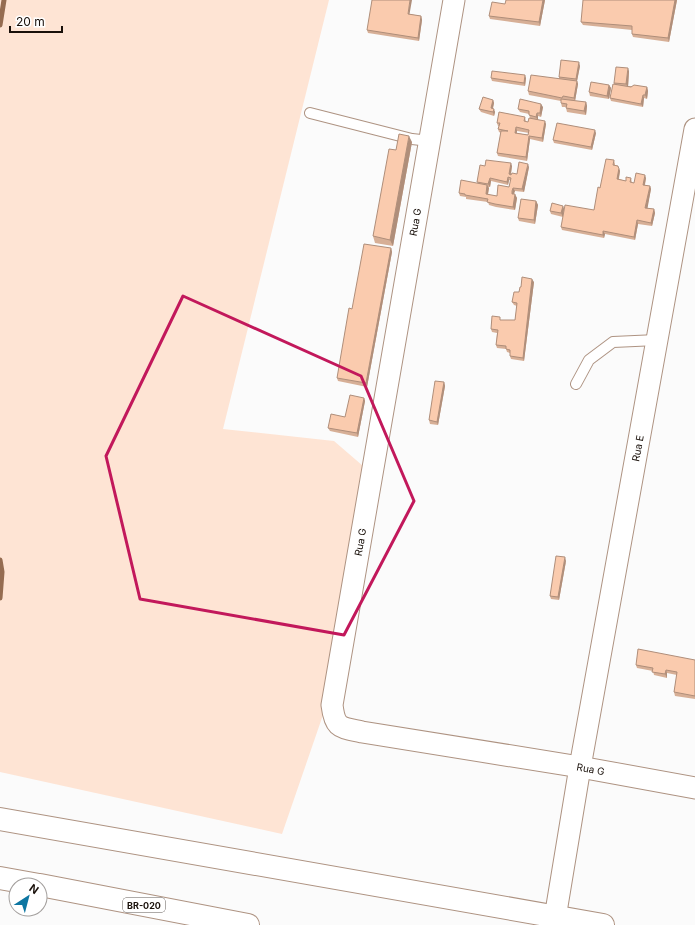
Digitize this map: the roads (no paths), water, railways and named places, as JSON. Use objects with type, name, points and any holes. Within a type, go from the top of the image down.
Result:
[{"type":"main road","points":[[0,819],[555,918],[603,925]]},
{"type":"main road","name":"BR-020","points":[[48,887],[248,925]]},
{"type":"street","name":"Rua G","points":[[454,0],[332,705],[334,718],[337,723],[344,728],[362,732],[580,767],[695,788]]},
{"type":"street","name":"Rua E","points":[[555,918],[580,767],[695,129]]},
{"type":"lane","points":[[310,113],[412,140],[430,141]]},
{"type":"lane","points":[[576,384],[589,360],[613,342],[657,340]]},
{"type":"waterway","points":[[0,25],[4,0]]},
{"type":"waterway","points":[[0,560],[2,572],[0,598]]}]
